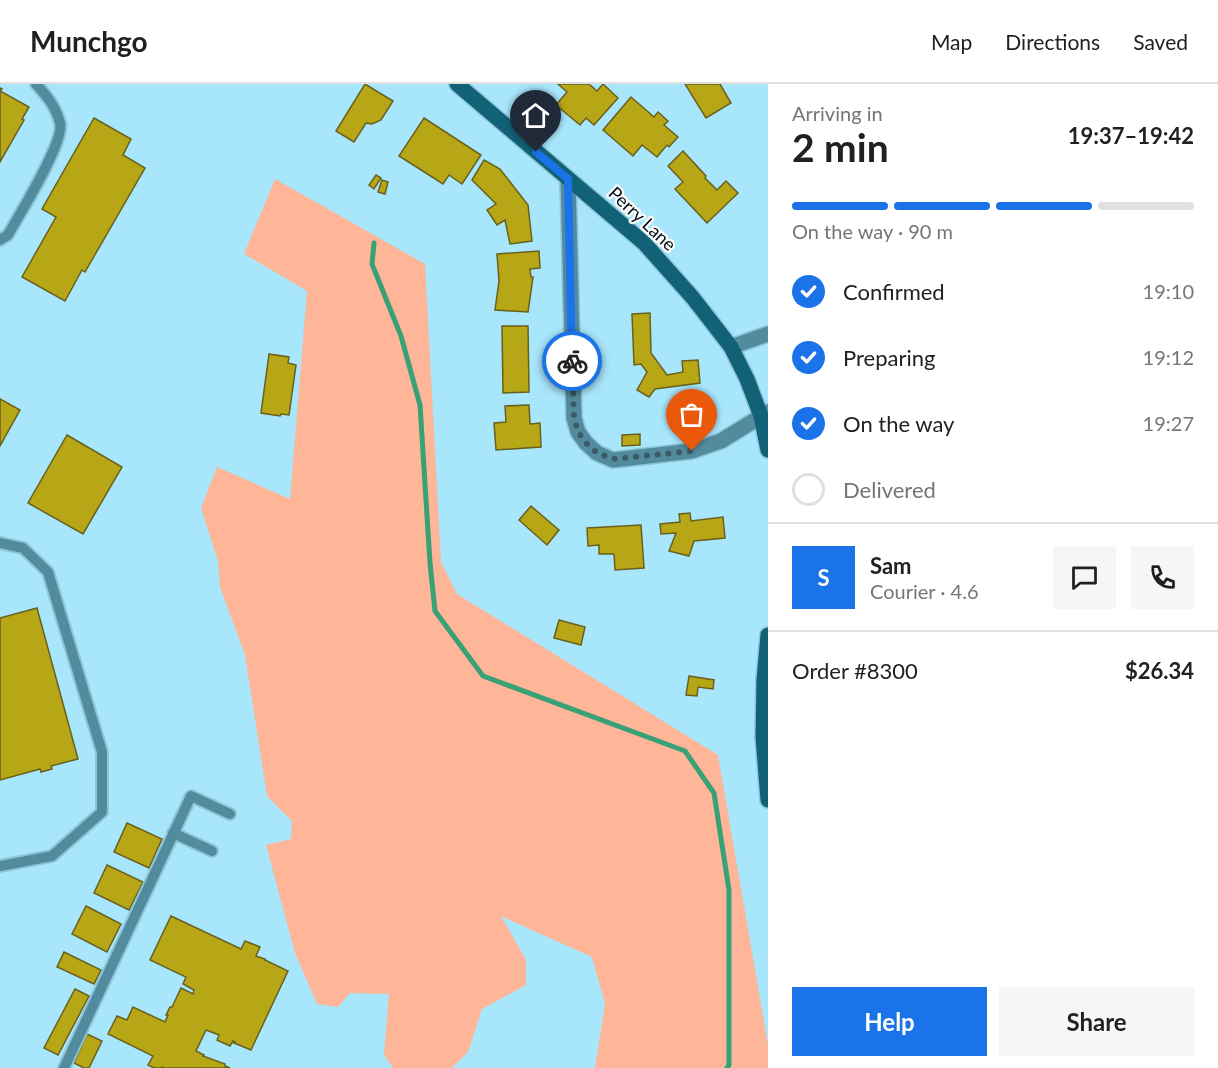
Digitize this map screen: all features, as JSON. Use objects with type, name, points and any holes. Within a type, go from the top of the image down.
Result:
[{"type":"street","name":"Perry Lane","points":[[457,84],[644,243],[693,298],[731,347],[747,379],[764,414],[768,450]]},
{"type":"street","points":[[568,179],[574,418],[578,432],[586,443],[597,453],[613,459],[692,451],[721,441],[764,414]]},
{"type":"street","points":[[731,347],[768,334]]},
{"type":"street","points":[[768,635],[763,737],[768,800]]},
{"type":"lane","points":[[0,240],[8,235],[55,152],[61,125],[50,100],[36,84]]},
{"type":"lane","points":[[0,543],[23,548],[48,572],[102,752],[102,812],[52,856],[0,866]]},
{"type":"lane","points":[[64,1068],[191,796],[230,814]]},
{"type":"lane","points":[[173,833],[212,851]]},
{"type":"shaded area","points":[[275,179],[425,264],[441,562],[457,594],[718,755],[768,1045],[768,1068],[595,1068],[605,1004],[592,957],[501,916],[526,960],[526,985],[482,1009],[468,1052],[452,1068],[393,1068],[384,1055],[389,994],[350,993],[338,1007],[317,1004],[295,953],[266,845],[291,839],[292,821],[267,796],[245,655],[220,587],[218,561],[201,508],[217,467],[290,499],[307,291],[244,254]]},
{"type":"building","points":[[365,84],[393,101],[381,120],[372,124],[366,123],[354,142],[336,131]]},
{"type":"building","points":[[558,84],[589,84],[597,91],[603,84],[618,98],[594,125],[586,118],[580,125],[556,105],[567,92]]},
{"type":"building","points":[[685,84],[720,84],[731,103],[706,118]]},
{"type":"building","points":[[0,91],[29,107],[0,162]]},
{"type":"building","points":[[631,97],[654,117],[658,112],[668,121],[664,125],[678,137],[657,157],[642,145],[633,156],[603,130]]},
{"type":"building","points":[[94,118],[131,139],[123,155],[145,168],[85,272],[82,270],[65,301],[22,277],[56,217],[42,209]]},
{"type":"building","points":[[424,118],[481,155],[462,184],[449,175],[443,184],[399,156]]},
{"type":"building","points":[[683,151],[717,190],[726,181],[738,193],[707,223],[675,189],[683,182],[668,166]]},
{"type":"building","points":[[484,160],[500,169],[528,205],[532,241],[510,244],[505,220],[497,225],[487,210],[496,204],[472,180]]},
{"type":"building","points":[[376,175],[381,178],[374,189],[369,185]]},
{"type":"building","points":[[382,180],[388,182],[385,194],[378,192]]},
{"type":"building","points":[[539,251],[540,268],[530,269],[531,277],[533,277],[528,312],[495,310],[499,281],[497,254]]},
{"type":"building","points":[[650,313],[651,353],[667,375],[683,372],[682,361],[698,360],[700,383],[655,389],[649,397],[637,390],[647,372],[641,364],[634,365],[632,314]]},
{"type":"building","points":[[502,326],[528,326],[529,392],[503,393]]},
{"type":"building","points":[[269,354],[289,357],[288,363],[296,365],[289,415],[261,413]]},
{"type":"building","points":[[0,399],[20,410],[0,446]]},
{"type":"building","points":[[529,405],[530,424],[540,423],[541,447],[496,450],[494,423],[506,422],[505,406]]},
{"type":"building","points":[[640,434],[640,445],[622,446],[622,435]]},
{"type":"building","points":[[67,435],[122,467],[83,534],[28,503]]},
{"type":"building","points":[[531,506],[559,530],[547,545],[519,520]]},
{"type":"building","points":[[690,513],[691,521],[723,517],[725,538],[694,541],[689,556],[669,551],[676,533],[661,534],[660,524],[680,522],[679,514]]},
{"type":"building","points":[[641,525],[644,568],[615,570],[614,554],[599,554],[599,545],[588,546],[587,528]]},
{"type":"building","points":[[37,608],[78,759],[51,766],[52,769],[41,772],[40,769],[0,780],[0,618]]},
{"type":"building","points":[[559,620],[585,627],[581,645],[554,638]]},
{"type":"building","points":[[689,676],[714,680],[713,689],[698,687],[697,696],[686,695]]},
{"type":"building","points":[[127,823],[162,839],[149,868],[114,852]]},
{"type":"building","points":[[107,865],[143,882],[129,910],[94,893]]},
{"type":"building","points":[[86,906],[121,924],[107,952],[72,934]]},
{"type":"building","points":[[171,916],[241,949],[245,941],[260,947],[256,956],[288,971],[251,1050],[233,1041],[230,1046],[217,1040],[219,1035],[206,1030],[196,1051],[230,1068],[154,1068],[148,1065],[153,1056],[108,1034],[117,1016],[127,1020],[133,1007],[165,1022],[168,1015],[166,1015],[181,988],[193,994],[194,990],[183,984],[186,977],[150,960]]},
{"type":"building","points":[[64,952],[101,970],[94,984],[57,967]]},
{"type":"building","points":[[75,989],[89,996],[58,1055],[44,1048]]},
{"type":"building","points":[[87,1034],[102,1041],[89,1068],[84,1068],[74,1063]]},
{"type":"waterway","points":[[374,243],[372,264],[401,336],[420,405],[435,611],[483,676],[685,751],[714,793],[729,890],[729,1065],[727,1068]]},
{"type":"way so far","points":[[572,361],[574,418],[578,432],[597,453],[613,459],[692,451]]},
{"type":"route","points":[[536,152],[568,179],[572,361]]}]
